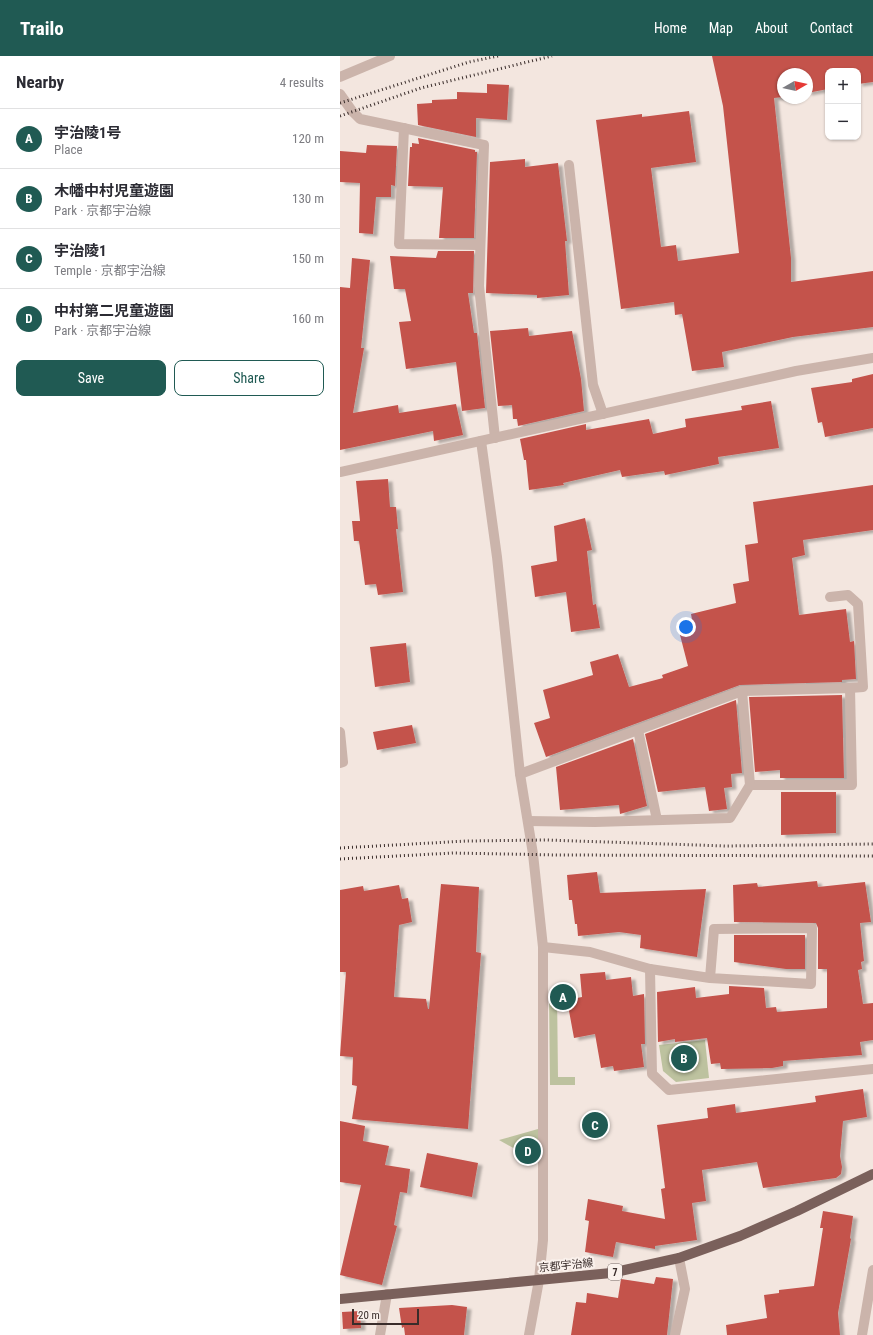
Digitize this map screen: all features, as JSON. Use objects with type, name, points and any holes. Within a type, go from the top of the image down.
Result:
[{"type":"main road","name":"京都宇治線","points":[[340,1299],[611,1273],[679,1258],[740,1236],[797,1211],[873,1174]]},
{"type":"street","points":[[340,77],[390,56]]},
{"type":"street","points":[[340,94],[352,111],[360,119],[484,145],[479,286],[496,438]]},
{"type":"street","points":[[404,128],[399,244],[480,245]]},
{"type":"street","points":[[569,165],[593,385],[603,414]]},
{"type":"street","points":[[340,472],[796,371],[873,358]]},
{"type":"street","points":[[481,441],[497,557],[520,774],[528,821],[543,947],[543,1240],[539,1280],[529,1335]]},
{"type":"street","points":[[520,774],[742,691],[863,687],[858,604],[848,595],[830,597]]},
{"type":"street","points":[[750,785],[852,785],[850,688]]},
{"type":"street","points":[[528,821],[730,818],[750,785],[742,691]]},
{"type":"street","points":[[638,730],[657,820]]},
{"type":"street","points":[[340,732],[343,762],[340,763]]},
{"type":"street","points":[[543,947],[590,952],[650,969],[710,978],[811,984],[812,928],[714,929],[710,978]]},
{"type":"street","points":[[650,969],[652,1074],[669,1090],[873,1069]]},
{"type":"street","points":[[675,1335],[685,1289],[679,1258]]},
{"type":"street","points":[[862,1335],[873,1270]]},
{"type":"street","points":[[380,1335],[387,1294]]},
{"type":"green space","points":[[549,991],[557,991],[558,1077],[575,1077],[575,1085],[550,1085]]},
{"type":"green space","points":[[705,1040],[709,1078],[676,1082],[663,1071],[659,1045]]},
{"type":"green space","points":[[538,1129],[538,1162],[499,1140]]},
{"type":"building","points":[[712,56],[873,56],[873,82],[861,84],[861,68],[825,68],[825,90],[813,92],[813,68],[777,68],[777,98],[774,98],[791,258],[791,282],[873,271],[873,327],[793,337],[722,352],[724,367],[692,371],[682,314],[675,315],[674,302],[621,309],[596,120],[642,114],[642,117],[689,111],[696,162],[651,168],[661,247],[676,245],[678,261],[739,253],[723,106]]},
{"type":"building","points":[[487,84],[509,85],[507,120],[476,118],[476,137],[418,125],[417,104],[432,103],[432,100],[457,99],[457,92],[487,93]]},
{"type":"building","points":[[418,138],[475,150],[475,152],[477,152],[474,238],[439,238],[443,187],[408,186],[410,147],[412,147],[412,143],[419,144]]},
{"type":"building","points":[[367,145],[397,146],[395,186],[391,185],[391,197],[376,197],[373,234],[359,233],[360,183],[340,182],[340,151],[366,153]]},
{"type":"building","points":[[525,159],[525,167],[558,163],[567,241],[565,241],[569,295],[537,298],[537,295],[486,293],[490,162]]},
{"type":"building","points":[[438,251],[474,251],[473,293],[468,293],[474,333],[477,333],[485,408],[462,411],[456,362],[406,369],[399,322],[411,321],[405,289],[394,289],[390,256],[436,258]]},
{"type":"building","points":[[352,258],[370,260],[361,348],[364,348],[353,413],[398,405],[399,413],[456,404],[463,435],[434,441],[433,431],[340,450],[340,287],[350,288]]},
{"type":"building","points":[[528,328],[529,336],[572,331],[581,379],[584,411],[518,426],[517,419],[513,419],[512,405],[498,406],[490,331]]},
{"type":"building","points":[[873,374],[873,428],[825,437],[822,422],[818,423],[811,388],[852,382],[852,379]]},
{"type":"building","points":[[771,401],[779,448],[718,457],[719,464],[665,475],[664,471],[622,477],[620,470],[563,483],[564,485],[529,490],[526,460],[524,460],[520,439],[586,424],[586,430],[649,419],[653,434],[686,427],[685,419],[742,410],[741,406]]},
{"type":"building","points":[[388,479],[390,507],[396,507],[398,529],[396,529],[403,592],[378,595],[376,584],[365,585],[359,541],[354,541],[352,521],[360,521],[356,481]]},
{"type":"building","points":[[873,485],[873,530],[803,540],[805,555],[792,558],[799,615],[846,609],[850,642],[854,641],[856,679],[842,680],[842,682],[740,685],[546,757],[534,723],[550,718],[543,690],[593,675],[590,662],[618,654],[629,687],[663,678],[662,675],[688,666],[680,635],[694,631],[691,614],[736,603],[733,584],[749,581],[745,545],[758,543],[753,502]]},
{"type":"building","points":[[585,518],[592,550],[587,551],[593,605],[596,604],[600,628],[571,632],[566,592],[535,597],[531,566],[557,561],[554,526]]},
{"type":"building","points":[[406,643],[410,682],[375,687],[370,647]]},
{"type":"building","points":[[842,695],[844,778],[780,778],[780,770],[755,772],[749,697]]},
{"type":"building","points":[[736,700],[742,773],[731,774],[732,787],[724,788],[727,809],[709,811],[705,787],[658,792],[645,734]]},
{"type":"building","points":[[412,725],[416,743],[377,750],[373,732]]},
{"type":"building","points":[[633,739],[647,806],[620,814],[619,805],[560,810],[556,767]]},
{"type":"building","points":[[781,792],[836,792],[836,833],[781,835]]},
{"type":"building","points":[[597,872],[600,893],[706,889],[697,957],[640,948],[641,935],[619,932],[578,936],[572,900],[569,900],[567,875]]},
{"type":"building","points":[[817,881],[818,887],[865,882],[871,922],[860,923],[864,961],[861,962],[862,969],[858,970],[863,1004],[873,1003],[873,1040],[860,1042],[862,1055],[783,1061],[783,1066],[772,1068],[721,1069],[720,1063],[711,1064],[707,1038],[675,1042],[675,1039],[658,1042],[657,992],[695,987],[696,998],[729,994],[729,986],[764,988],[766,1008],[776,1007],[777,1012],[827,1008],[827,969],[818,969],[818,928],[816,923],[734,922],[733,885],[757,883],[758,887]]},
{"type":"building","points":[[441,884],[479,887],[476,952],[481,953],[468,1129],[352,1119],[357,1086],[352,1085],[353,1057],[340,1056],[346,972],[340,972],[340,890],[363,886],[364,891],[399,885],[402,899],[408,898],[412,922],[399,925],[394,997],[426,999],[429,1009]]},
{"type":"building","points":[[734,935],[805,935],[805,969],[786,969],[734,962]]},
{"type":"building","points":[[605,972],[606,980],[631,977],[633,996],[644,994],[645,1044],[641,1044],[644,1067],[614,1071],[613,1066],[601,1068],[595,1034],[574,1038],[567,1000],[582,997],[580,974]]},
{"type":"building","points":[[863,1089],[867,1117],[843,1121],[840,1156],[842,1167],[841,1174],[836,1178],[763,1188],[757,1162],[702,1170],[706,1201],[692,1203],[697,1240],[655,1246],[655,1249],[616,1242],[613,1257],[585,1252],[589,1221],[585,1220],[588,1199],[623,1206],[622,1211],[665,1219],[661,1189],[665,1188],[657,1125],[708,1118],[707,1108],[735,1104],[736,1113],[816,1102],[815,1096]]},
{"type":"building","points":[[340,1121],[365,1126],[363,1141],[389,1146],[385,1165],[410,1169],[407,1193],[400,1192],[394,1225],[397,1226],[382,1285],[340,1275],[361,1185],[340,1182]]},
{"type":"building","points":[[427,1153],[478,1163],[472,1197],[420,1187]]},
{"type":"building","points":[[823,1211],[853,1216],[851,1239],[838,1313],[840,1335],[727,1335],[726,1325],[767,1318],[764,1295],[779,1293],[779,1290],[814,1286],[823,1228],[820,1228]]},
{"type":"building","points":[[656,1277],[673,1279],[667,1335],[571,1335],[576,1302],[586,1303],[587,1293],[618,1298],[621,1279],[654,1284]]},
{"type":"building","points":[[452,1305],[467,1307],[464,1335],[405,1335],[404,1327],[402,1328],[399,1308]]},
{"type":"building","points":[[360,1311],[361,1328],[343,1329],[342,1312]]},
{"type":"railway","points":[[340,103],[469,62],[498,56]]},
{"type":"railway","points":[[340,116],[421,88],[552,56]]},
{"type":"railway","points":[[340,848],[467,841],[546,840],[726,846],[873,844]]},
{"type":"railway","points":[[340,859],[453,853],[558,855],[873,856]]},
{"type":"place","name":"宇治陵1号","points":[[563,997]]},
{"type":"place","name":"木幡中村児童遊園","points":[[684,1058]]},
{"type":"place","name":"宇治陵1","points":[[595,1125]]},
{"type":"place","name":"中村第二児童遊園","points":[[528,1151]]}]
